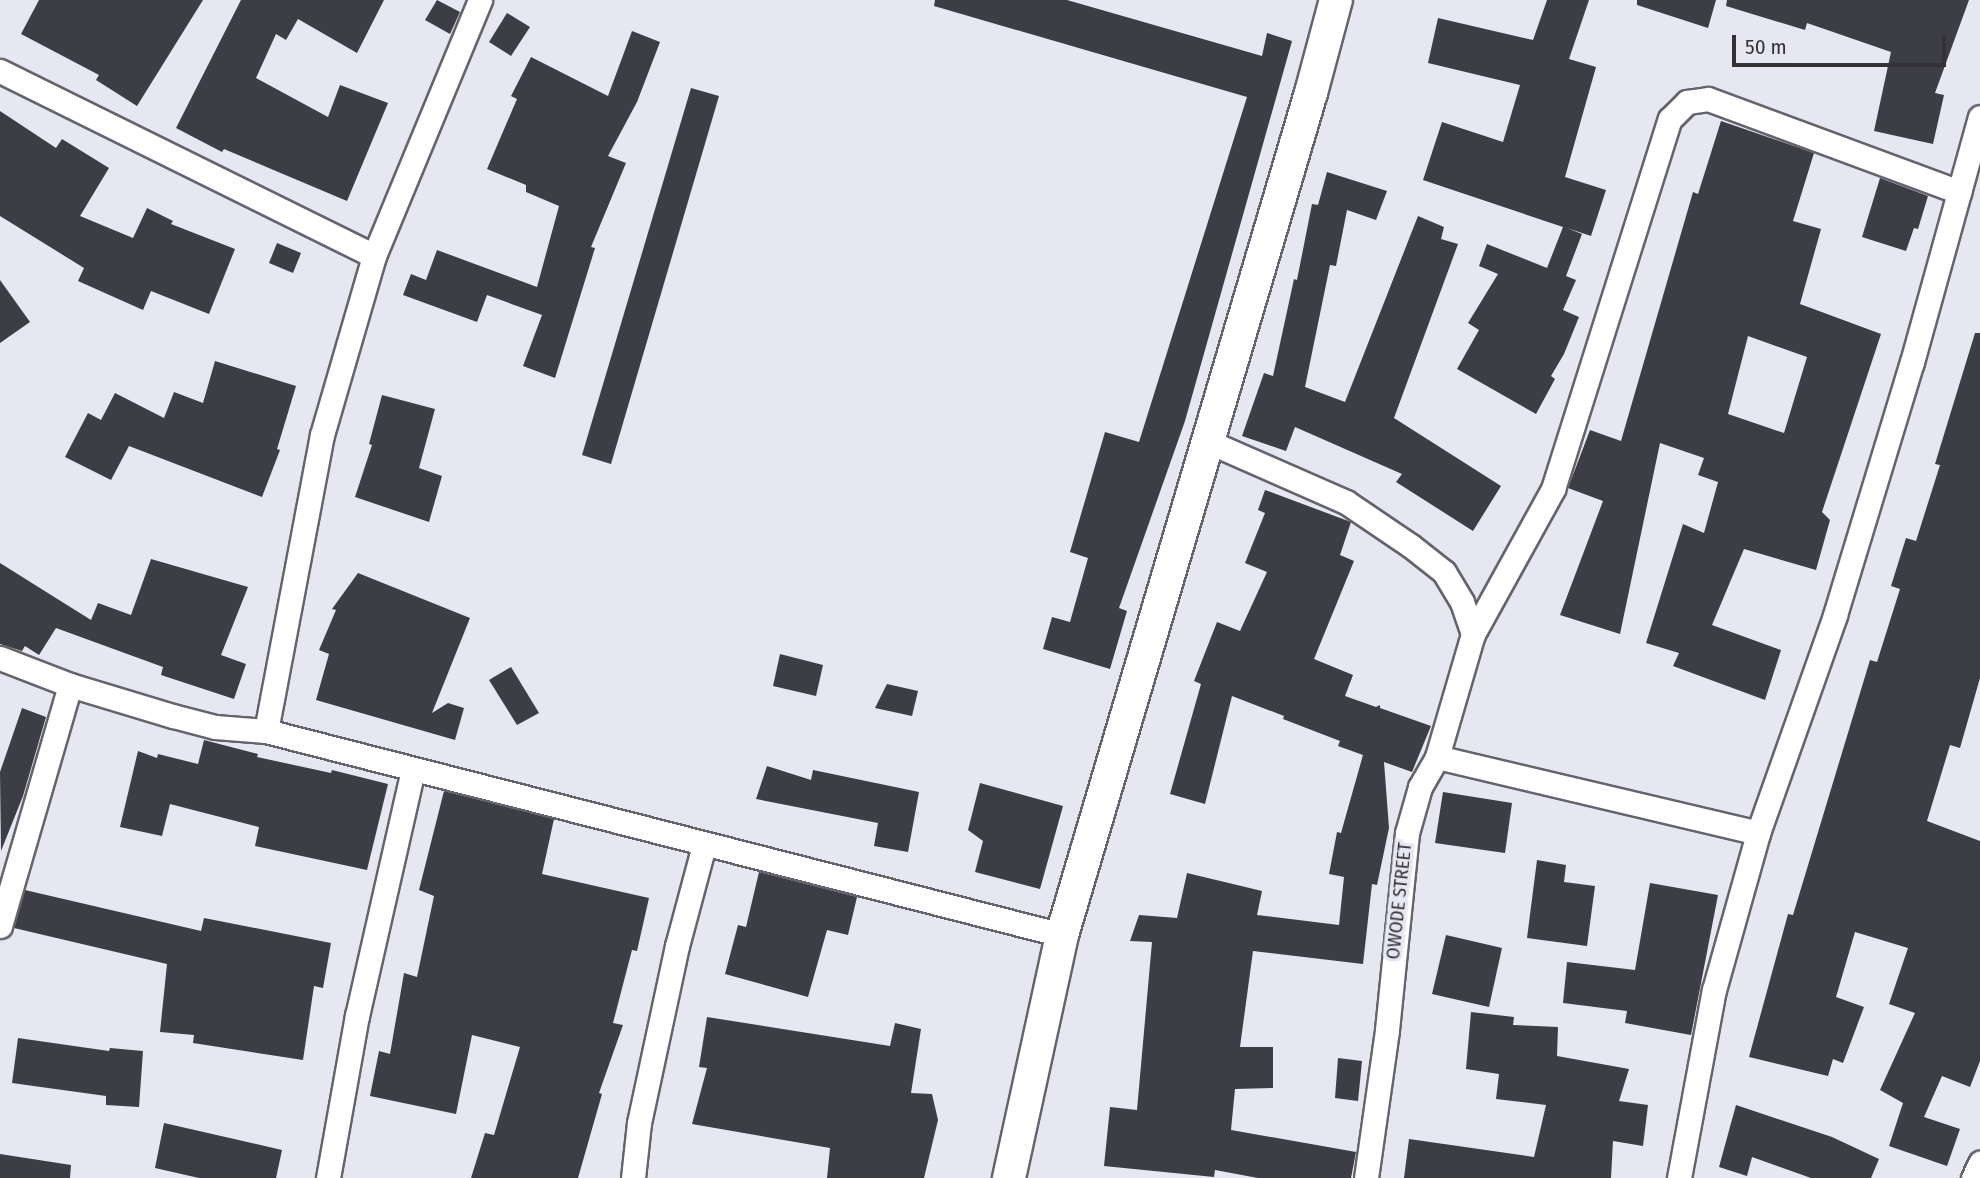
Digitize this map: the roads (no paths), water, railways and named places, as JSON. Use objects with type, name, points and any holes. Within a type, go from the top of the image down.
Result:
[{"type":"main road","points":[[1009,1178],[1062,935],[1336,0]]},
{"type":"street","points":[[266,731],[322,435],[374,256],[480,0]]},
{"type":"street","points":[[0,71],[374,256]]},
{"type":"street","name":"OWODE STREET","points":[[1366,1178],[1387,1030],[1406,833],[1420,787],[1437,757],[1473,634],[1553,489],[1670,119],[1687,102],[1708,99],[1959,192]]},
{"type":"street","points":[[1679,1178],[1714,990],[1758,833],[1835,615],[1912,362],[1980,117]]},
{"type":"street","points":[[1207,440],[1346,502],[1411,546],[1444,572],[1462,602],[1473,634]]},
{"type":"street","points":[[0,659],[70,685],[215,727],[266,731],[1062,935]]},
{"type":"street","points":[[0,926],[70,685]]},
{"type":"street","points":[[1437,757],[1758,833]]},
{"type":"street","points":[[328,1178],[357,1016],[412,770]]},
{"type":"street","points":[[634,1178],[642,1109],[677,946],[704,845]]},
{"type":"street","points":[[1973,1178],[1980,1163]]}]
